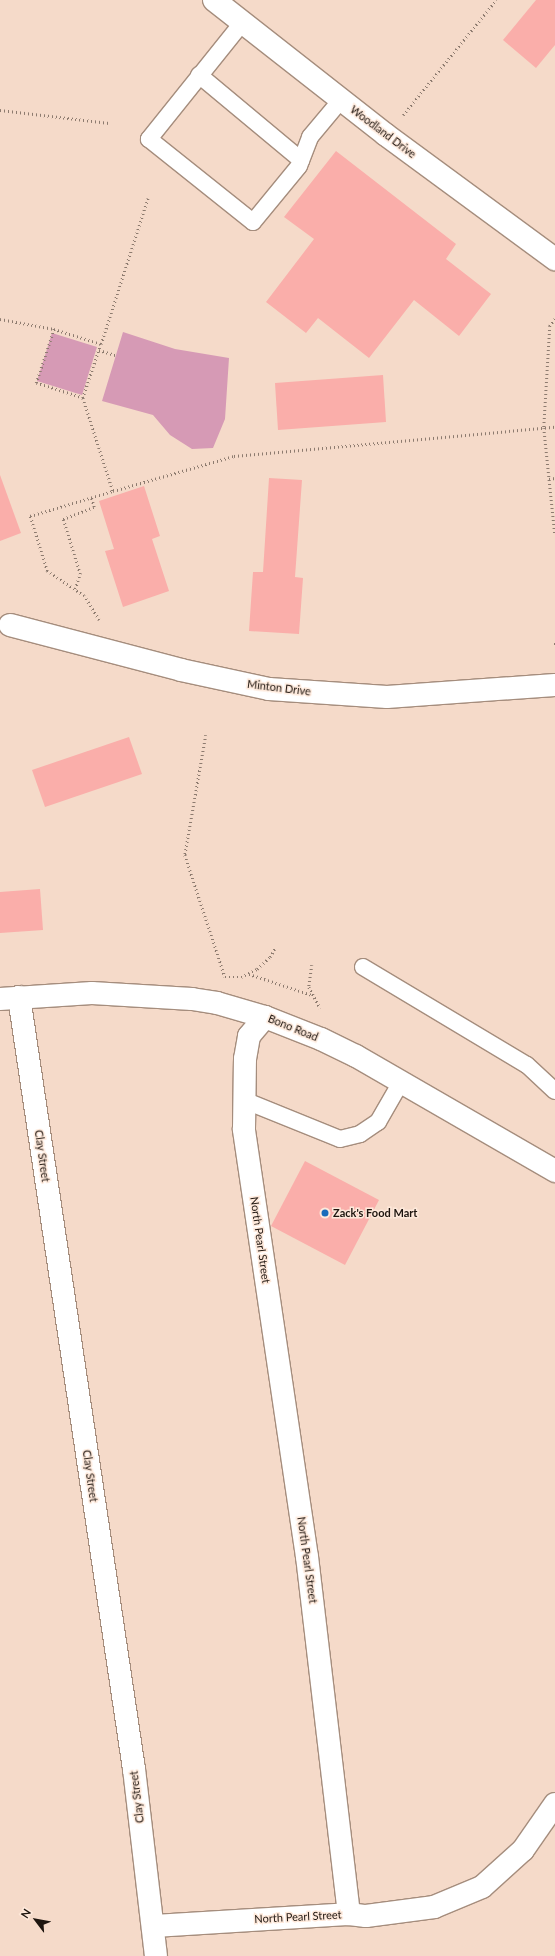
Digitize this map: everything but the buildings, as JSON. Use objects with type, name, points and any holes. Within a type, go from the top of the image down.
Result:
[{"type":"street","name":"Woodland Drive","points":[[214,0],[386,135],[555,259]]},
{"type":"street","name":"Minton Drive","points":[[10,625],[181,670],[269,689],[387,697],[555,685]]},
{"type":"street","name":"Bono Road","points":[[9,998],[92,993],[192,999],[217,1003],[264,1017],[321,1039],[401,1082],[555,1171]]},
{"type":"street","name":"Clay Street","points":[[9,998],[134,1769],[156,1956]]},
{"type":"street","name":"North Pearl Street","points":[[152,1926],[349,1914],[307,1556],[244,1129],[246,1101],[245,1059],[249,1036],[264,1017]]},
{"type":"street","points":[[349,1914],[366,1916],[434,1907],[482,1887],[523,1850],[555,1804]]},
{"type":"lane","points":[[242,23],[149,138],[253,222],[301,160],[310,137],[341,100]]},
{"type":"lane","points":[[199,75],[301,160]]},
{"type":"lane","points":[[363,967],[527,1065],[555,1091]]},
{"type":"lane","points":[[246,1101],[340,1139],[360,1134],[378,1122],[401,1082]]},
{"type":"path","points":[[386,135],[496,0]]},
{"type":"path","points":[[0,110],[109,123]]},
{"type":"path","points":[[113,491],[83,398],[148,198]]},
{"type":"path","points":[[0,319],[54,329],[101,344]]},
{"type":"path","points":[[555,319],[550,326],[544,428],[555,535]]},
{"type":"path","points":[[54,329],[36,383],[83,398]]},
{"type":"path","points":[[99,350],[115,355]]},
{"type":"path","points":[[102,626],[92,607],[75,589],[47,572],[30,516],[234,456],[555,428]]},
{"type":"path","points":[[549,479],[555,478]]},
{"type":"path","points":[[75,589],[80,574],[63,519],[94,508],[91,497]]},
{"type":"path","points":[[206,735],[185,855],[225,977],[249,974],[312,995]]},
{"type":"path","points":[[249,974],[265,963],[275,948]]},
{"type":"path","points":[[312,965],[309,978],[312,995],[320,1008]]},
{"type":"shaded area","points":[[123,332],[175,349],[229,358],[225,419],[213,448],[192,449],[170,435],[153,415],[102,401]]},
{"type":"shaded area","points":[[52,333],[97,347],[82,395],[37,381]]},
{"type":"place","name":"Zack's Food Mart","points":[[325,1213]]}]
